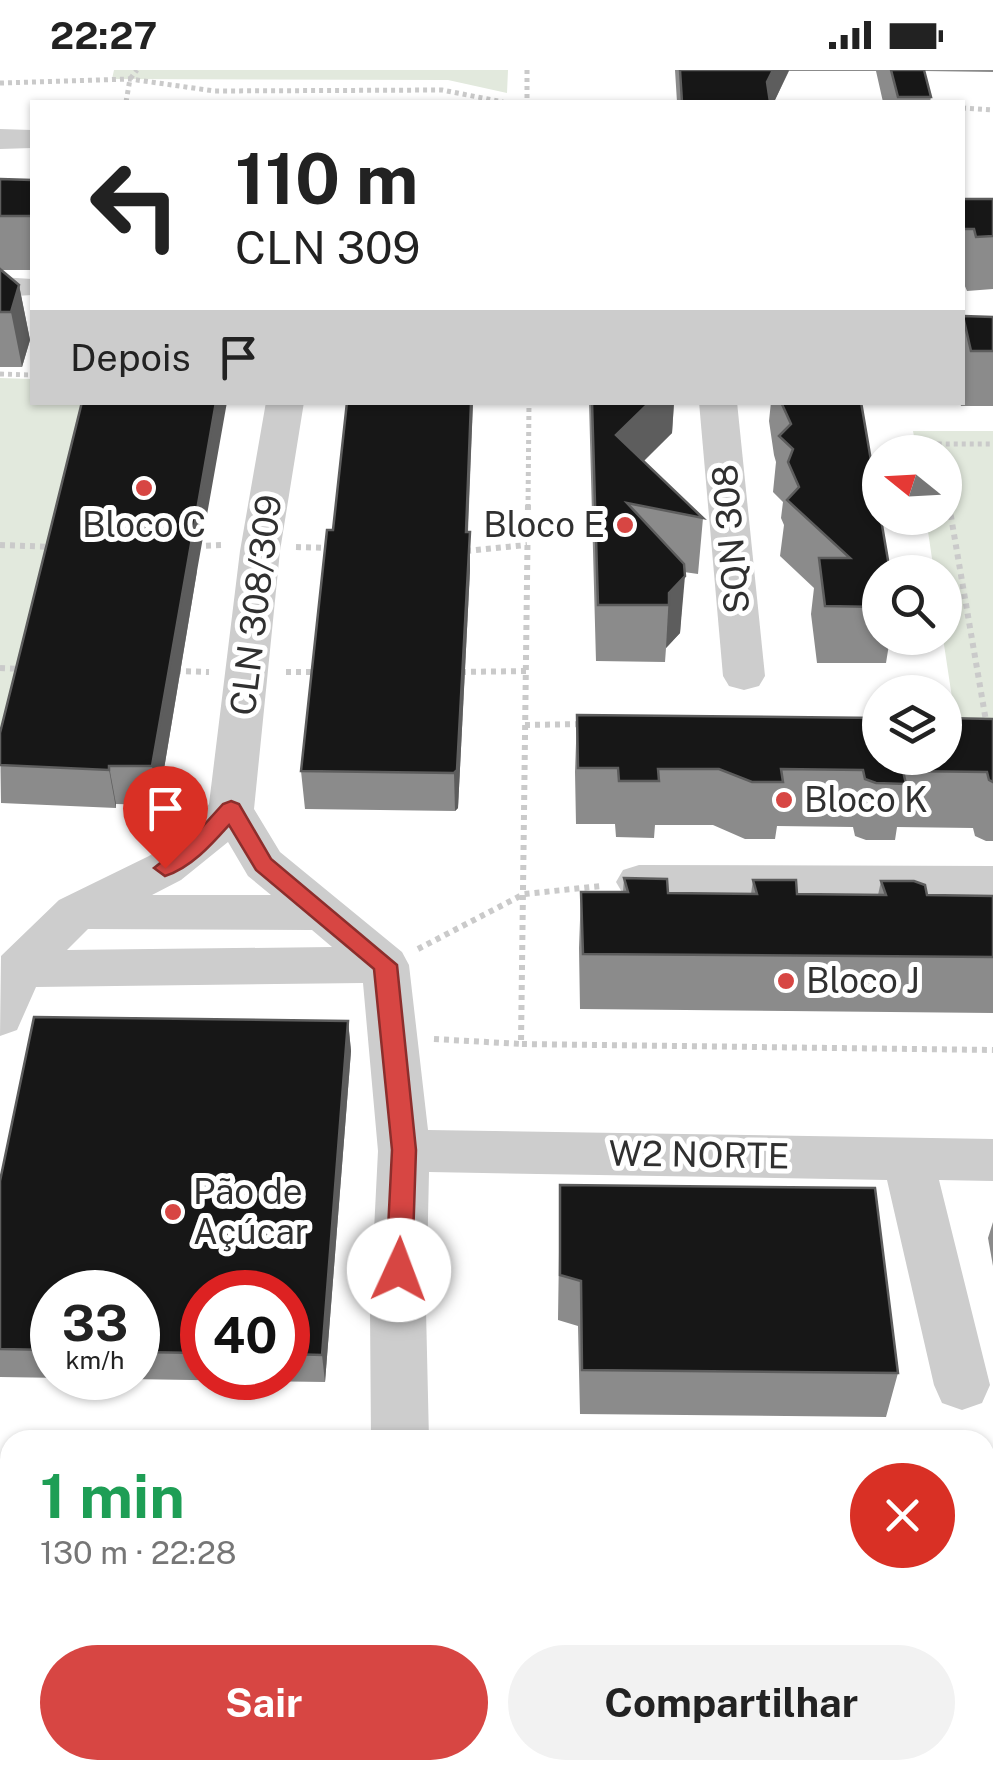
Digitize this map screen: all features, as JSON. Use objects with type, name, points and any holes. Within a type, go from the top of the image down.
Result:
[{"type":"street","points":[[0,139],[30,139]]},
{"type":"street","name":"CLN 308/309","points":[[231,809],[261,545],[284,405]]},
{"type":"street","name":"SQN 308","points":[[718,405],[744,676]]},
{"type":"street","points":[[0,1017],[18,970],[76,912],[165,868],[201,843],[231,809],[264,864],[385,965],[404,1150],[398,1310],[400,1430]]},
{"type":"street","points":[[639,882],[993,883]]},
{"type":"street","points":[[76,912],[321,913]]},
{"type":"street","points":[[18,970],[385,965]]},
{"type":"street","name":"W2 NORTE","points":[[404,1150],[993,1160]]},
{"type":"street","points":[[909,1158],[962,1385]]},
{"type":"path","points":[[126,100],[136,70]]},
{"type":"path","points":[[527,70],[527,100]]},
{"type":"path","points":[[0,83],[130,79],[214,91],[442,90],[493,100]]},
{"type":"path","points":[[965,108],[993,110]]},
{"type":"path","points":[[0,374],[30,375]]},
{"type":"path","points":[[962,444],[993,444]]},
{"type":"path","points":[[955,535],[990,721],[972,722]]},
{"type":"path","points":[[0,545],[58,547],[54,565]]},
{"type":"path","points":[[187,546],[261,545]]},
{"type":"path","points":[[453,551],[527,545]]},
{"type":"path","points":[[309,548],[344,548]]},
{"type":"path","points":[[0,668],[29,670]]},
{"type":"path","points":[[167,671],[326,672]]},
{"type":"path","points":[[446,672],[526,672]]},
{"type":"path","points":[[525,725],[604,724]]},
{"type":"path","points":[[385,965],[524,894],[639,882]]},
{"type":"path","points":[[392,1036],[520,1044]]},
{"type":"shaded area","points":[[114,70],[508,70],[507,93],[448,80],[112,79]]},
{"type":"shaded area","points":[[0,378],[30,379],[30,405],[89,405],[0,764]]},
{"type":"shaded area","points":[[913,431],[993,431],[993,744],[962,744],[962,675],[949,675],[946,655],[962,655],[962,555],[931,555],[929,535],[962,535],[962,435],[914,435]]},
{"type":"building","points":[[680,70],[773,70],[767,82],[770,100],[682,100]]},
{"type":"building","points":[[891,70],[924,70],[931,97],[898,97]]},
{"type":"building","points":[[0,179],[30,180],[30,216],[0,216]]},
{"type":"building","points":[[965,199],[993,199],[993,236],[976,237],[974,229],[965,229]]},
{"type":"building","points":[[0,269],[19,285],[11,312],[0,312]]},
{"type":"building","points":[[965,316],[993,317],[993,351],[971,351]]},
{"type":"building","points":[[81,405],[215,405],[152,766],[109,766],[109,770],[0,765],[0,733]]},
{"type":"building","points":[[347,405],[471,405],[466,532],[470,532],[454,773],[301,771],[327,530],[333,530]]},
{"type":"building","name":"Bloco E","points":[[592,405],[647,405],[616,435],[703,518],[627,503],[684,564],[685,576],[669,593],[669,605],[598,605]]},
{"type":"building","points":[[782,405],[862,405],[867,435],[862,435],[862,535],[884,535],[887,555],[862,555],[862,607],[825,606],[819,558],[850,558],[787,500],[799,487],[788,462],[793,449],[779,436],[791,424]]},
{"type":"building","points":[[577,715],[862,718],[862,770],[781,769],[783,782],[752,782],[719,769],[658,769],[659,781],[619,781],[618,768],[578,768]]},
{"type":"building","points":[[962,718],[993,719],[993,782],[987,772],[962,772]]},
{"type":"building","points":[[864,775],[904,775],[906,784],[876,783]]},
{"type":"building","points":[[624,878],[667,879],[668,893],[757,894],[753,880],[796,880],[797,894],[886,895],[881,881],[914,881],[925,885],[927,895],[993,896],[993,957],[583,954],[581,892],[628,892]]},
{"type":"building","name":"Pão de Açúcar","points":[[34,1017],[348,1021],[322,1355],[310,1355],[310,1270],[180,1270],[180,1353],[160,1352],[160,1270],[30,1270],[30,1350],[0,1349],[0,1181]]},
{"type":"building","points":[[560,1185],[875,1188],[898,1373],[582,1370],[581,1281],[560,1275]]},
{"type":"place","name":"Bloco C","points":[[144,488]]},
{"type":"place","name":"Bloco E","points":[[625,525]]},
{"type":"place","name":"Bloco K","points":[[784,800]]},
{"type":"place","name":"Bloco J","points":[[786,981]]},
{"type":"place","name":"Pão de Açúcar","points":[[173,1212]]},
{"type":"route","points":[[165,868],[201,843],[231,809],[264,864],[385,965],[404,1150],[399,1270]]}]
